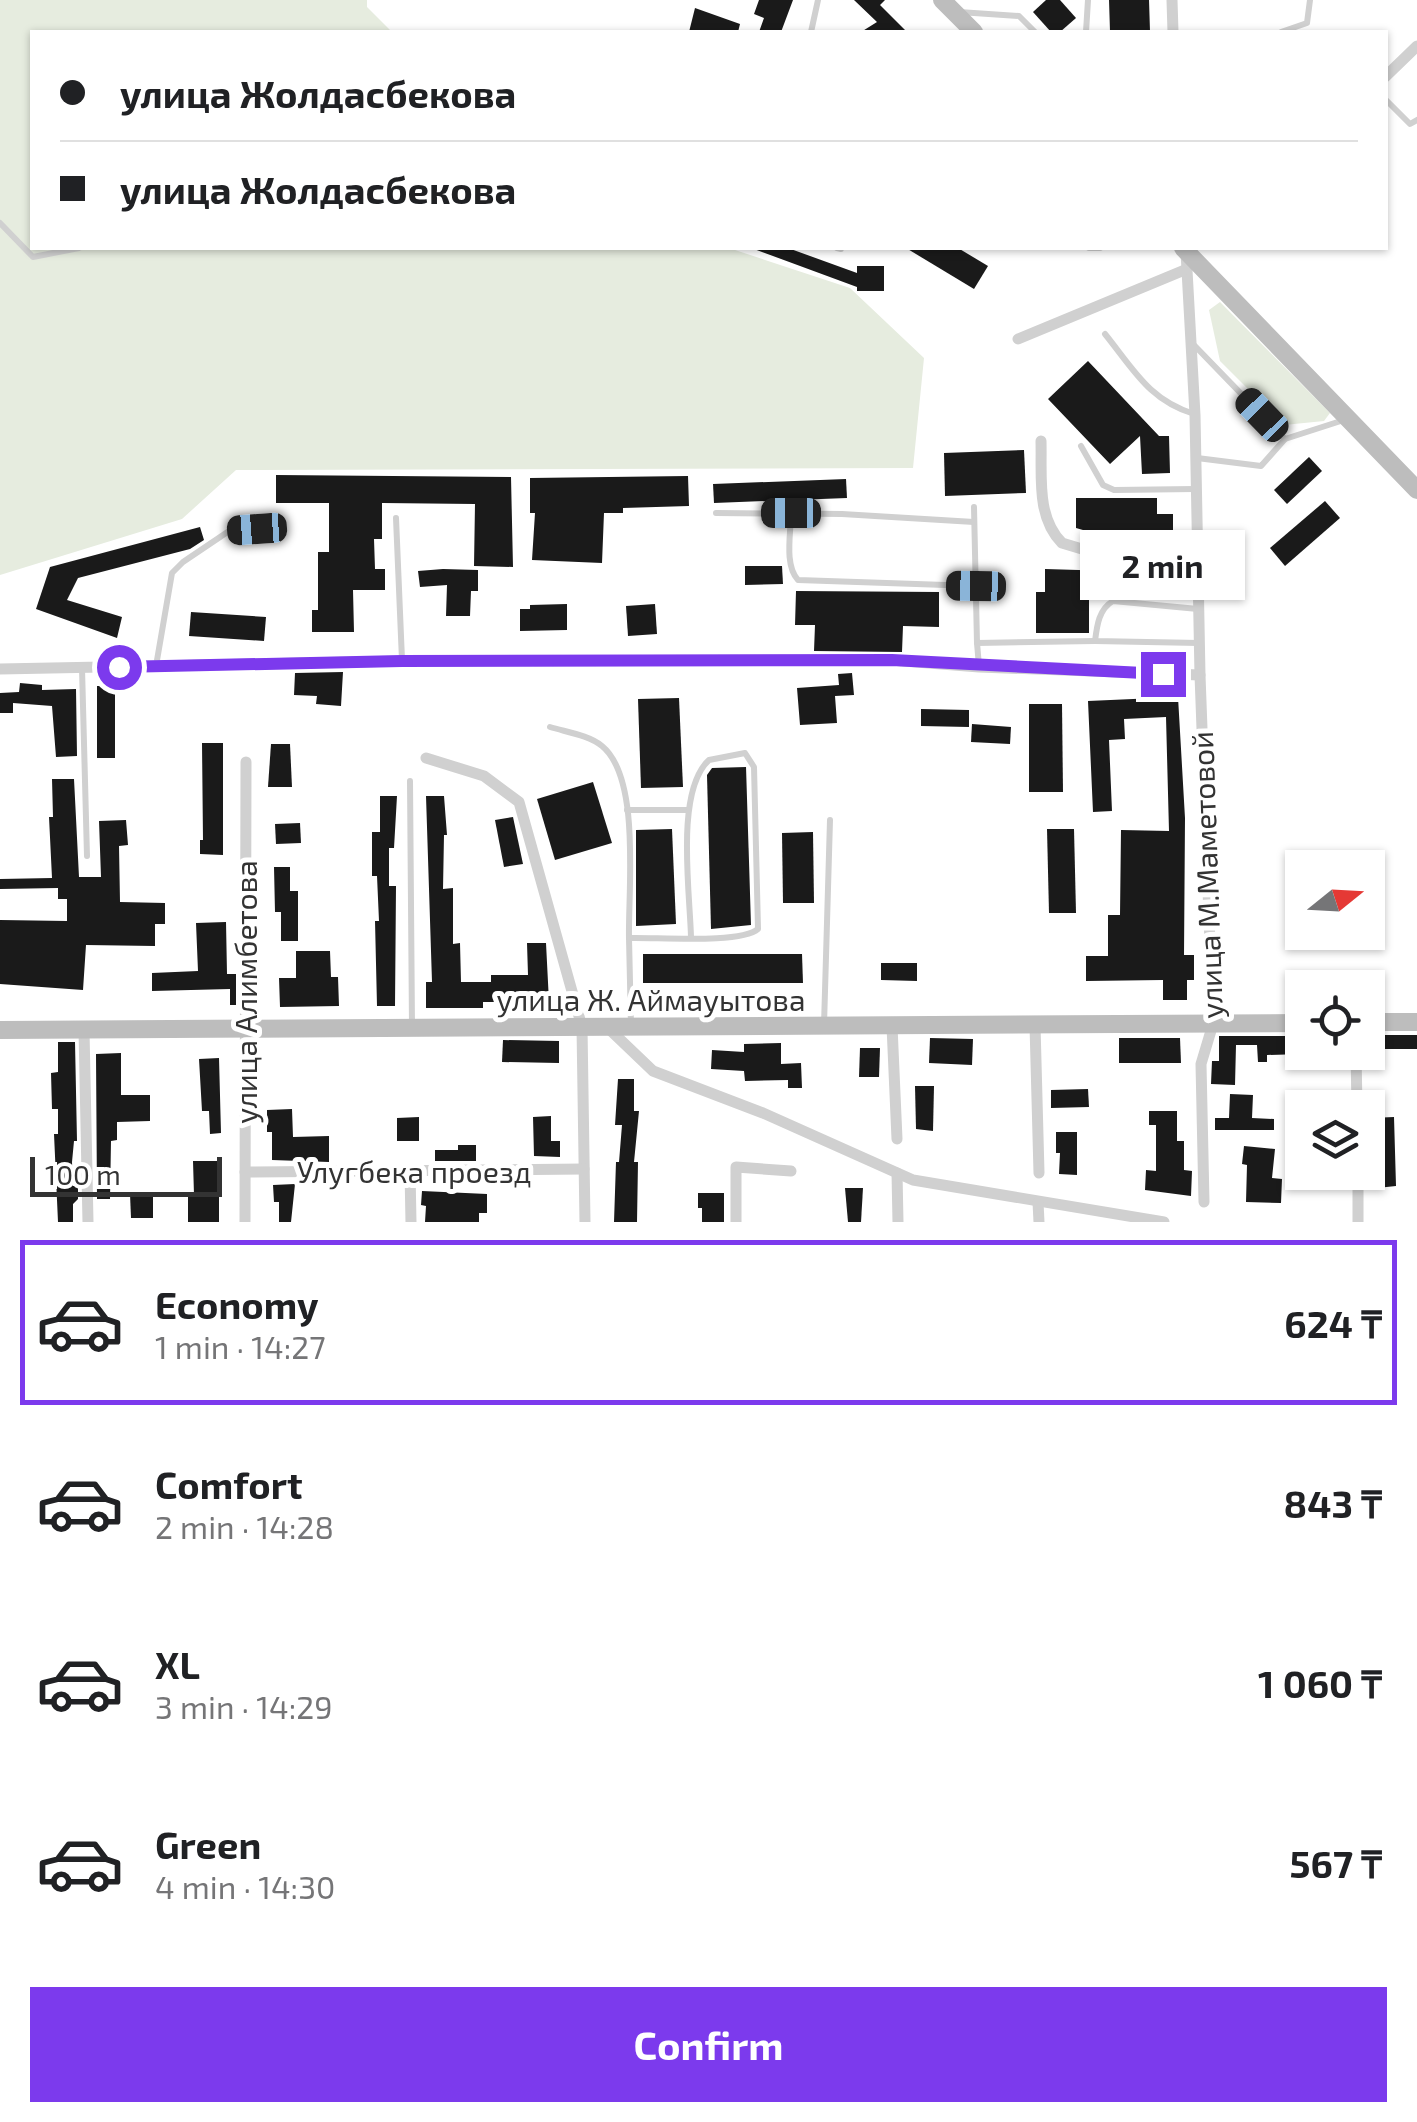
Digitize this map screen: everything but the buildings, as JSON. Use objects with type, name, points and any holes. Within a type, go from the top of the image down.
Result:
[{"type":"street","points":[[1172,0],[1173,30]]},
{"type":"street","points":[[948,6],[972,30]]},
{"type":"street","points":[[1388,74],[1417,46]]},
{"type":"street","points":[[1018,339],[1186,252],[1417,490]]},
{"type":"street","name":"улица М.Маметовой","points":[[1186,252],[1197,458],[1200,675],[1213,1024],[1202,1064],[1204,1202]]},
{"type":"street","points":[[1040,441],[1044,515],[1050,531],[1062,543],[1198,584]]},
{"type":"street","points":[[0,669],[402,661],[892,660],[1200,675]]},
{"type":"street","points":[[426,758],[484,776],[519,802],[582,1027],[584,1222]]},
{"type":"street","name":"улица Алимбетова","points":[[245,1222],[246,762]]},
{"type":"street","points":[[1385,1022],[1417,1022]]},
{"type":"street","name":"улица Ж. Аймауытова","points":[[0,1030],[1285,1023]]},
{"type":"street","points":[[1035,1025],[1039,1173]]},
{"type":"street","points":[[892,1026],[897,1139]]},
{"type":"street","points":[[607,1027],[653,1071],[763,1113],[913,1180],[1164,1222]]},
{"type":"street","points":[[84,1030],[88,1222]]},
{"type":"street","points":[[736,1222],[736,1167],[791,1171]]},
{"type":"street","name":"Улугбека проезд","points":[[245,1172],[584,1169]]},
{"type":"street","points":[[410,1171],[411,1222]]},
{"type":"street","points":[[898,1173],[898,1222]]},
{"type":"street","points":[[1358,1190],[1358,1222]]},
{"type":"street","points":[[1038,1202],[1038,1222]]},
{"type":"lane","points":[[811,30],[818,0]]},
{"type":"lane","points":[[1086,30],[1088,0]]},
{"type":"lane","points":[[1288,30],[1307,24],[1310,0]]},
{"type":"lane","points":[[948,6],[1019,16],[1032,30]]},
{"type":"lane","points":[[1388,102],[1410,124],[1417,120]]},
{"type":"lane","points":[[0,223],[33,257],[69,250]]},
{"type":"lane","points":[[1104,334],[1167,406],[1195,414]]},
{"type":"lane","points":[[1192,343],[1285,439]]},
{"type":"lane","points":[[1197,458],[1261,466],[1285,439],[1349,419]]},
{"type":"lane","points":[[1081,446],[1102,485],[1114,490],[1196,489]]},
{"type":"lane","points":[[974,507],[979,667]]},
{"type":"lane","points":[[716,514],[791,513],[974,522]]},
{"type":"lane","points":[[791,513],[790,559],[792,574],[798,580],[976,586]]},
{"type":"lane","points":[[396,518],[402,661]]},
{"type":"lane","points":[[156,666],[172,573],[229,530],[257,529]]},
{"type":"lane","points":[[1095,641],[1097,624],[1113,601],[1199,610]]},
{"type":"lane","points":[[977,643],[1200,643]]},
{"type":"lane","points":[[82,668],[87,856]]},
{"type":"lane","points":[[550,727],[604,747],[619,772],[627,810],[630,1027]]},
{"type":"lane","points":[[629,938],[691,937],[743,936],[758,928],[754,766],[744,754],[708,760],[693,784],[688,810],[691,937]]},
{"type":"lane","points":[[410,781],[412,1028]]},
{"type":"lane","points":[[627,810],[688,810]]},
{"type":"lane","points":[[824,1026],[830,820]]},
{"type":"shaded area","points":[[0,0],[367,0],[367,7],[390,30],[30,30],[30,250],[735,250],[850,288],[924,358],[913,468],[236,470],[182,519],[0,575]]},
{"type":"shaded area","points":[[1220,302],[1330,413],[1324,421],[1284,425],[1220,361],[1209,310]]},
{"type":"route","points":[[119,667],[402,661],[892,660],[1163,674]]}]
